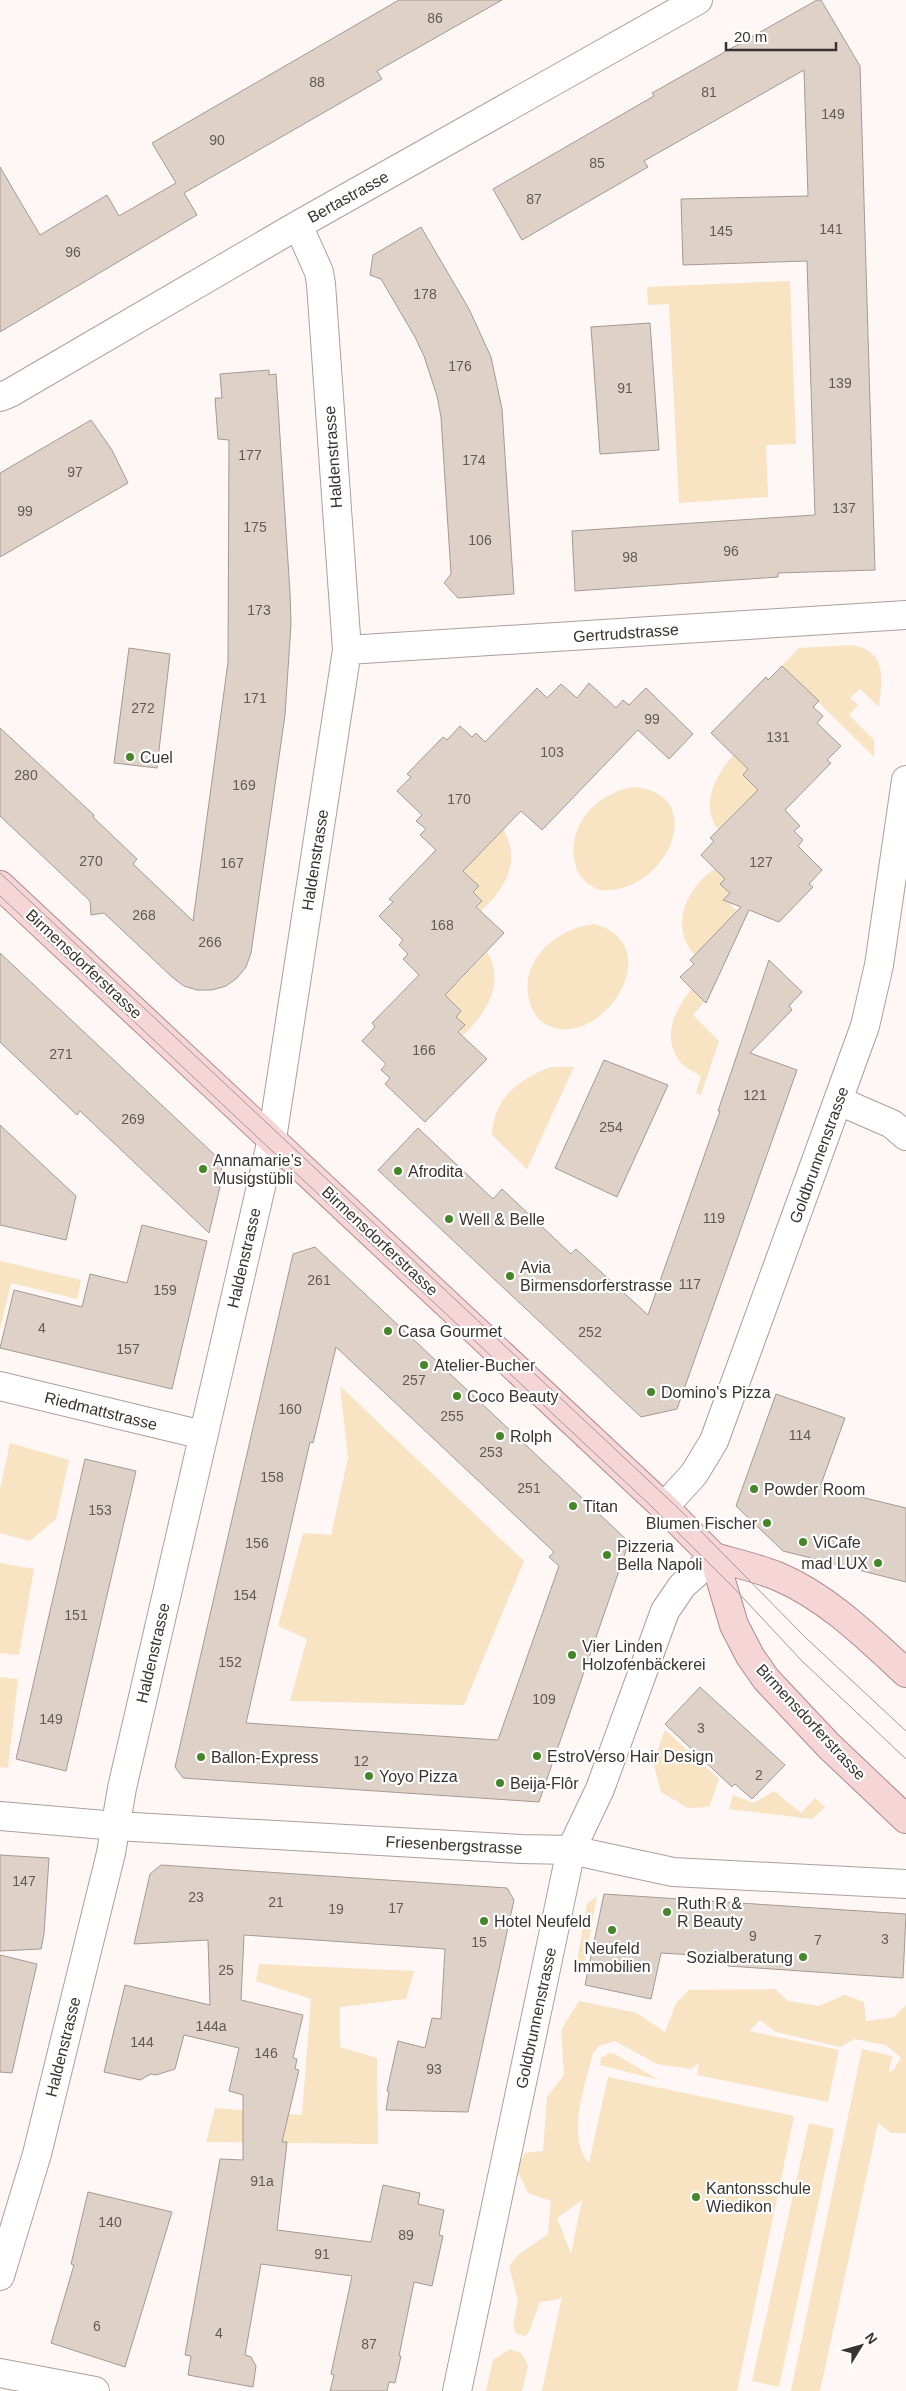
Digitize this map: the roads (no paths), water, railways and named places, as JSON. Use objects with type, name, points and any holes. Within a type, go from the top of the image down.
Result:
[{"type":"main road","name":"Birmensdorferstrasse","points":[[0,885],[664,1507],[714,1557],[778,1576],[808,1592],[832,1607],[906,1672]]},
{"type":"main road","name":"Birmensdorferstrasse","points":[[714,1557],[734,1625],[760,1671],[829,1746],[906,1819]]},
{"type":"street","name":"Bertastrasse","points":[[0,397],[10,394],[298,225],[698,0]]},
{"type":"street","name":"Haldenstrasse","points":[[0,2276],[37,2154],[116,1826],[122,1788],[202,1435],[272,1139],[347,650],[321,284],[318,272],[298,225]]},
{"type":"street","name":"Gertrudstrasse","points":[[347,650],[906,615]]},
{"type":"street","name":"Goldbrunnenstrasse","points":[[664,1507],[694,1474],[714,1441],[865,1026],[876,986],[906,780]]},
{"type":"street","points":[[839,1101],[892,1124],[906,1136]]},
{"type":"street","name":"Riedmattstrasse","points":[[0,1386],[202,1435]]},
{"type":"street","name":"Goldbrunnenstrasse","points":[[457,2391],[571,1850],[600,1789],[666,1611],[682,1586],[714,1557]]},
{"type":"street","name":"Friesenbergstrasse","points":[[0,1816],[116,1826],[521,1850],[571,1850],[673,1872],[906,1884]]},
{"type":"street","points":[[0,2373],[95,2391]]},
{"type":"tram line","points":[[0,873],[679,1509],[806,1638],[906,1731]]},
{"type":"tram line","points":[[0,896],[650,1505],[732,1586],[802,1661],[906,1759]]},
{"type":"place","name":"Cuel","points":[[130,757]]},
{"type":"place","name":"Annamarie’s Musigstübli","points":[[203,1169]]},
{"type":"place","name":"Afrodita","points":[[398,1171]]},
{"type":"place","name":"Well & Belle","points":[[449,1219]]},
{"type":"place","name":"Avia Birmensdorferstrasse","points":[[510,1276]]},
{"type":"place","name":"Casa Gourmet","points":[[388,1331]]},
{"type":"place","name":"Atelier-Bucher","points":[[424,1365]]},
{"type":"place","name":"Domino's Pizza","points":[[651,1392]]},
{"type":"place","name":"Coco Beauty","points":[[457,1396]]},
{"type":"place","name":"Rolph","points":[[500,1436]]},
{"type":"place","name":"Powder Room","points":[[754,1489]]},
{"type":"place","name":"Titan","points":[[573,1506]]},
{"type":"place","name":"Blumen Fischer","points":[[767,1523]]},
{"type":"place","name":"ViCafe","points":[[803,1542]]},
{"type":"place","name":"Pizzeria Bella Napoli","points":[[607,1555]]},
{"type":"place","name":"mad LUX","points":[[878,1563]]},
{"type":"place","name":"Vier Linden Holzofenbäckerei","points":[[572,1655]]},
{"type":"place","name":"EstroVerso Hair Design","points":[[537,1756]]},
{"type":"place","name":"Ballon-Express","points":[[201,1757]]},
{"type":"place","name":"Yoyo Pizza","points":[[369,1776]]},
{"type":"place","name":"Beija-Flôr","points":[[500,1783]]},
{"type":"place","name":"Ruth R & R Beauty","points":[[667,1912]]},
{"type":"place","name":"Hotel Neufeld","points":[[484,1921]]},
{"type":"place","name":"Neufeld Immobilien","points":[[612,1930]]},
{"type":"place","name":"Sozialberatung","points":[[803,1957]]},
{"type":"place","name":"Kantonsschule Wiedikon","points":[[696,2197]]}]
